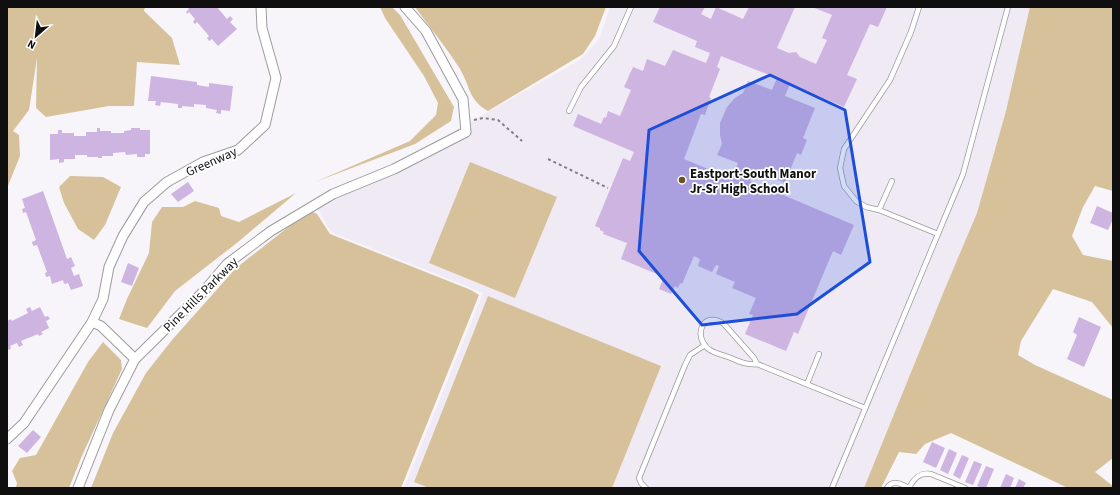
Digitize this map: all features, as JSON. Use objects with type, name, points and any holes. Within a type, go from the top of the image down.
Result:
[{"type":"street","name":"Greenway","points":[[7,438],[24,423],[92,322],[103,299],[109,267],[123,236],[144,202],[167,182],[203,162],[238,150],[265,124],[276,78],[262,28],[261,7]]},
{"type":"street","points":[[405,7],[426,31],[463,99],[465,122]]},
{"type":"street","name":"Pine Hills Parkway","points":[[78,488],[109,410],[135,359],[204,291],[227,264],[271,231],[333,194],[394,169],[466,132],[465,122]]},
{"type":"street","points":[[92,322],[101,326],[135,359]]},
{"type":"lane","points":[[569,111],[581,87],[614,46],[631,7]]},
{"type":"lane","points":[[919,7],[911,32],[890,80],[844,149],[840,161],[841,177],[849,194],[866,208],[879,210],[938,234]]},
{"type":"lane","points":[[832,488],[963,174],[1008,7]]},
{"type":"lane","points":[[879,210],[892,181]]},
{"type":"lane","points":[[757,364],[754,358],[724,324],[718,320],[710,320],[701,328],[700,335],[705,345],[710,350],[749,365],[757,364],[865,408]]},
{"type":"lane","points":[[646,488],[641,483],[639,478],[685,365],[690,355],[705,345]]},
{"type":"lane","points":[[807,384],[819,354]]},
{"type":"lane","points":[[886,488],[890,483],[894,482],[909,488],[917,477],[925,473],[965,488]]},
{"type":"path","points":[[465,122],[483,118],[498,120],[522,141]]},
{"type":"path","points":[[548,159],[608,188]]},
{"type":"highlighted area","points":[[770,75],[845,110],[870,262],[797,314],[702,325],[639,251],[649,130]]},
{"type":"shaded area","points":[[7,7],[145,7],[144,11],[172,38],[180,65],[137,62],[134,106],[109,106],[46,117],[36,108],[37,58],[29,110],[13,131],[19,135],[20,156],[7,188]]},
{"type":"shaded area","points":[[380,7],[392,7],[400,15],[454,107],[451,121],[415,144],[315,182],[410,141],[436,115],[438,103],[424,76],[385,18]]},
{"type":"shaded area","points":[[415,7],[606,7],[595,36],[583,54],[488,111],[473,98],[460,69]]},
{"type":"shaded area","points":[[610,7],[1076,7],[878,488],[404,488],[483,293],[331,232],[317,208],[580,60],[599,39]]},
{"type":"shaded area","points":[[1030,7],[1113,7],[1113,191],[1095,186],[1083,207],[1072,236],[1083,255],[1113,261],[1113,328],[1092,302],[1053,289],[1021,341],[1018,355],[1035,365],[1113,400],[1113,458],[1095,472],[1113,486],[1113,488],[1068,488],[951,433],[925,444],[916,454],[899,452],[881,488],[864,488],[977,213],[1006,111]]},
{"type":"shaded area","points":[[470,162],[557,197],[515,298],[429,263]]},
{"type":"shaded area","points":[[70,176],[103,177],[121,187],[105,225],[94,240],[78,229],[64,203],[59,187]]},
{"type":"shaded area","points":[[296,193],[238,242],[175,291],[147,328],[119,319],[149,253],[152,222],[162,207],[183,207],[195,201],[219,208],[221,216],[239,222]]},
{"type":"shaded area","points":[[311,211],[317,214],[330,234],[471,290],[479,295],[401,488],[91,488],[113,433],[146,373],[172,340],[236,268]]},
{"type":"shaded area","points":[[488,296],[661,366],[612,488],[429,488],[414,482]]},
{"type":"shaded area","points":[[103,342],[121,360],[122,369],[81,458],[69,488],[16,488],[17,483],[12,471],[20,458],[36,455],[88,362]]},
{"type":"building","points":[[187,7],[217,7],[227,19],[230,16],[233,19],[230,22],[237,29],[218,46],[212,39],[209,41],[207,38],[209,36],[197,22],[195,24],[193,22],[195,19],[189,12],[187,14],[186,12],[189,9]]},
{"type":"building","name":"Eastport-South Manor Jr-Sr High School","points":[[660,7],[705,7],[701,14],[711,19],[716,7],[743,19],[749,7],[795,7],[777,48],[789,53],[796,52],[800,57],[816,64],[827,40],[822,38],[832,15],[812,7],[887,7],[878,27],[870,24],[847,75],[857,79],[844,107],[790,84],[785,96],[815,108],[803,138],[807,140],[801,155],[797,153],[785,183],[754,170],[750,181],[854,225],[841,255],[833,251],[798,334],[794,332],[786,351],[745,334],[753,315],[749,314],[756,298],[732,288],[735,282],[716,274],[719,266],[716,265],[712,272],[698,266],[700,259],[694,256],[682,284],[680,283],[678,288],[675,286],[671,294],[659,289],[664,277],[621,259],[627,243],[603,234],[604,232],[600,230],[600,228],[595,226],[623,158],[630,161],[634,152],[573,126],[578,114],[601,124],[604,117],[606,118],[608,111],[620,116],[631,90],[624,87],[633,67],[643,71],[647,59],[665,66],[673,50],[706,63],[710,53],[695,47],[697,41],[653,22]],"holes":[[[721,56],[777,78],[772,90],[748,81],[743,93],[735,98],[727,107],[720,123],[722,144],[717,155],[738,163],[732,179],[684,159],[701,114],[705,115],[711,98],[709,97],[720,69],[717,67]]]},
{"type":"building","points":[[151,76],[197,82],[197,85],[209,87],[209,83],[233,86],[230,111],[221,110],[221,114],[216,113],[217,110],[206,108],[206,105],[194,104],[194,107],[182,106],[182,108],[178,108],[178,104],[161,102],[160,106],[155,105],[156,101],[148,101]]},
{"type":"building","points":[[97,128],[100,128],[100,131],[111,131],[111,133],[124,133],[124,131],[131,130],[131,128],[150,130],[150,154],[145,154],[145,157],[137,157],[137,154],[126,155],[125,152],[113,153],[113,156],[102,156],[102,158],[87,157],[87,155],[75,155],[75,159],[64,159],[64,162],[59,163],[59,159],[50,160],[50,134],[58,134],[58,130],[62,130],[62,133],[74,133],[74,136],[86,136],[86,132],[97,132]]},
{"type":"building","points":[[188,182],[194,191],[178,202],[171,194]]},
{"type":"building","points":[[43,191],[67,259],[71,257],[75,266],[71,268],[74,276],[79,274],[83,286],[71,290],[68,283],[64,284],[63,280],[52,284],[50,276],[46,277],[45,273],[47,272],[37,245],[33,246],[32,242],[36,240],[26,212],[23,213],[22,209],[25,208],[22,199]]},
{"type":"building","points":[[1097,206],[1113,213],[1113,219],[1108,230],[1090,223]]},
{"type":"building","points":[[128,263],[139,268],[132,286],[121,282]]},
{"type":"building","points":[[30,307],[32,311],[40,307],[45,317],[48,316],[50,319],[46,321],[49,328],[41,332],[43,334],[39,336],[38,334],[21,341],[23,345],[19,347],[17,343],[10,346],[11,348],[9,350],[7,348],[7,321],[11,319],[12,321],[28,313],[26,309]]},
{"type":"building","points":[[1079,317],[1101,327],[1084,367],[1067,359],[1077,335],[1073,332]]},
{"type":"building","points":[[33,430],[41,437],[27,453],[18,446]]},
{"type":"building","points":[[932,442],[945,448],[936,468],[923,462]]},
{"type":"building","points":[[949,449],[957,453],[948,474],[940,470]]},
{"type":"building","points":[[962,455],[969,458],[960,479],[953,475]]},
{"type":"building","points":[[974,461],[982,464],[973,485],[965,482]]},
{"type":"building","points":[[986,466],[994,469],[986,488],[981,488],[977,486]]},
{"type":"building","points":[[1006,474],[1014,478],[1010,488],[1000,488]]},
{"type":"building","points":[[1019,479],[1026,483],[1023,488],[1015,488]]},
{"type":"place","name":"Eastport-South Manor Jr-Sr High School","points":[[682,180]]}]
